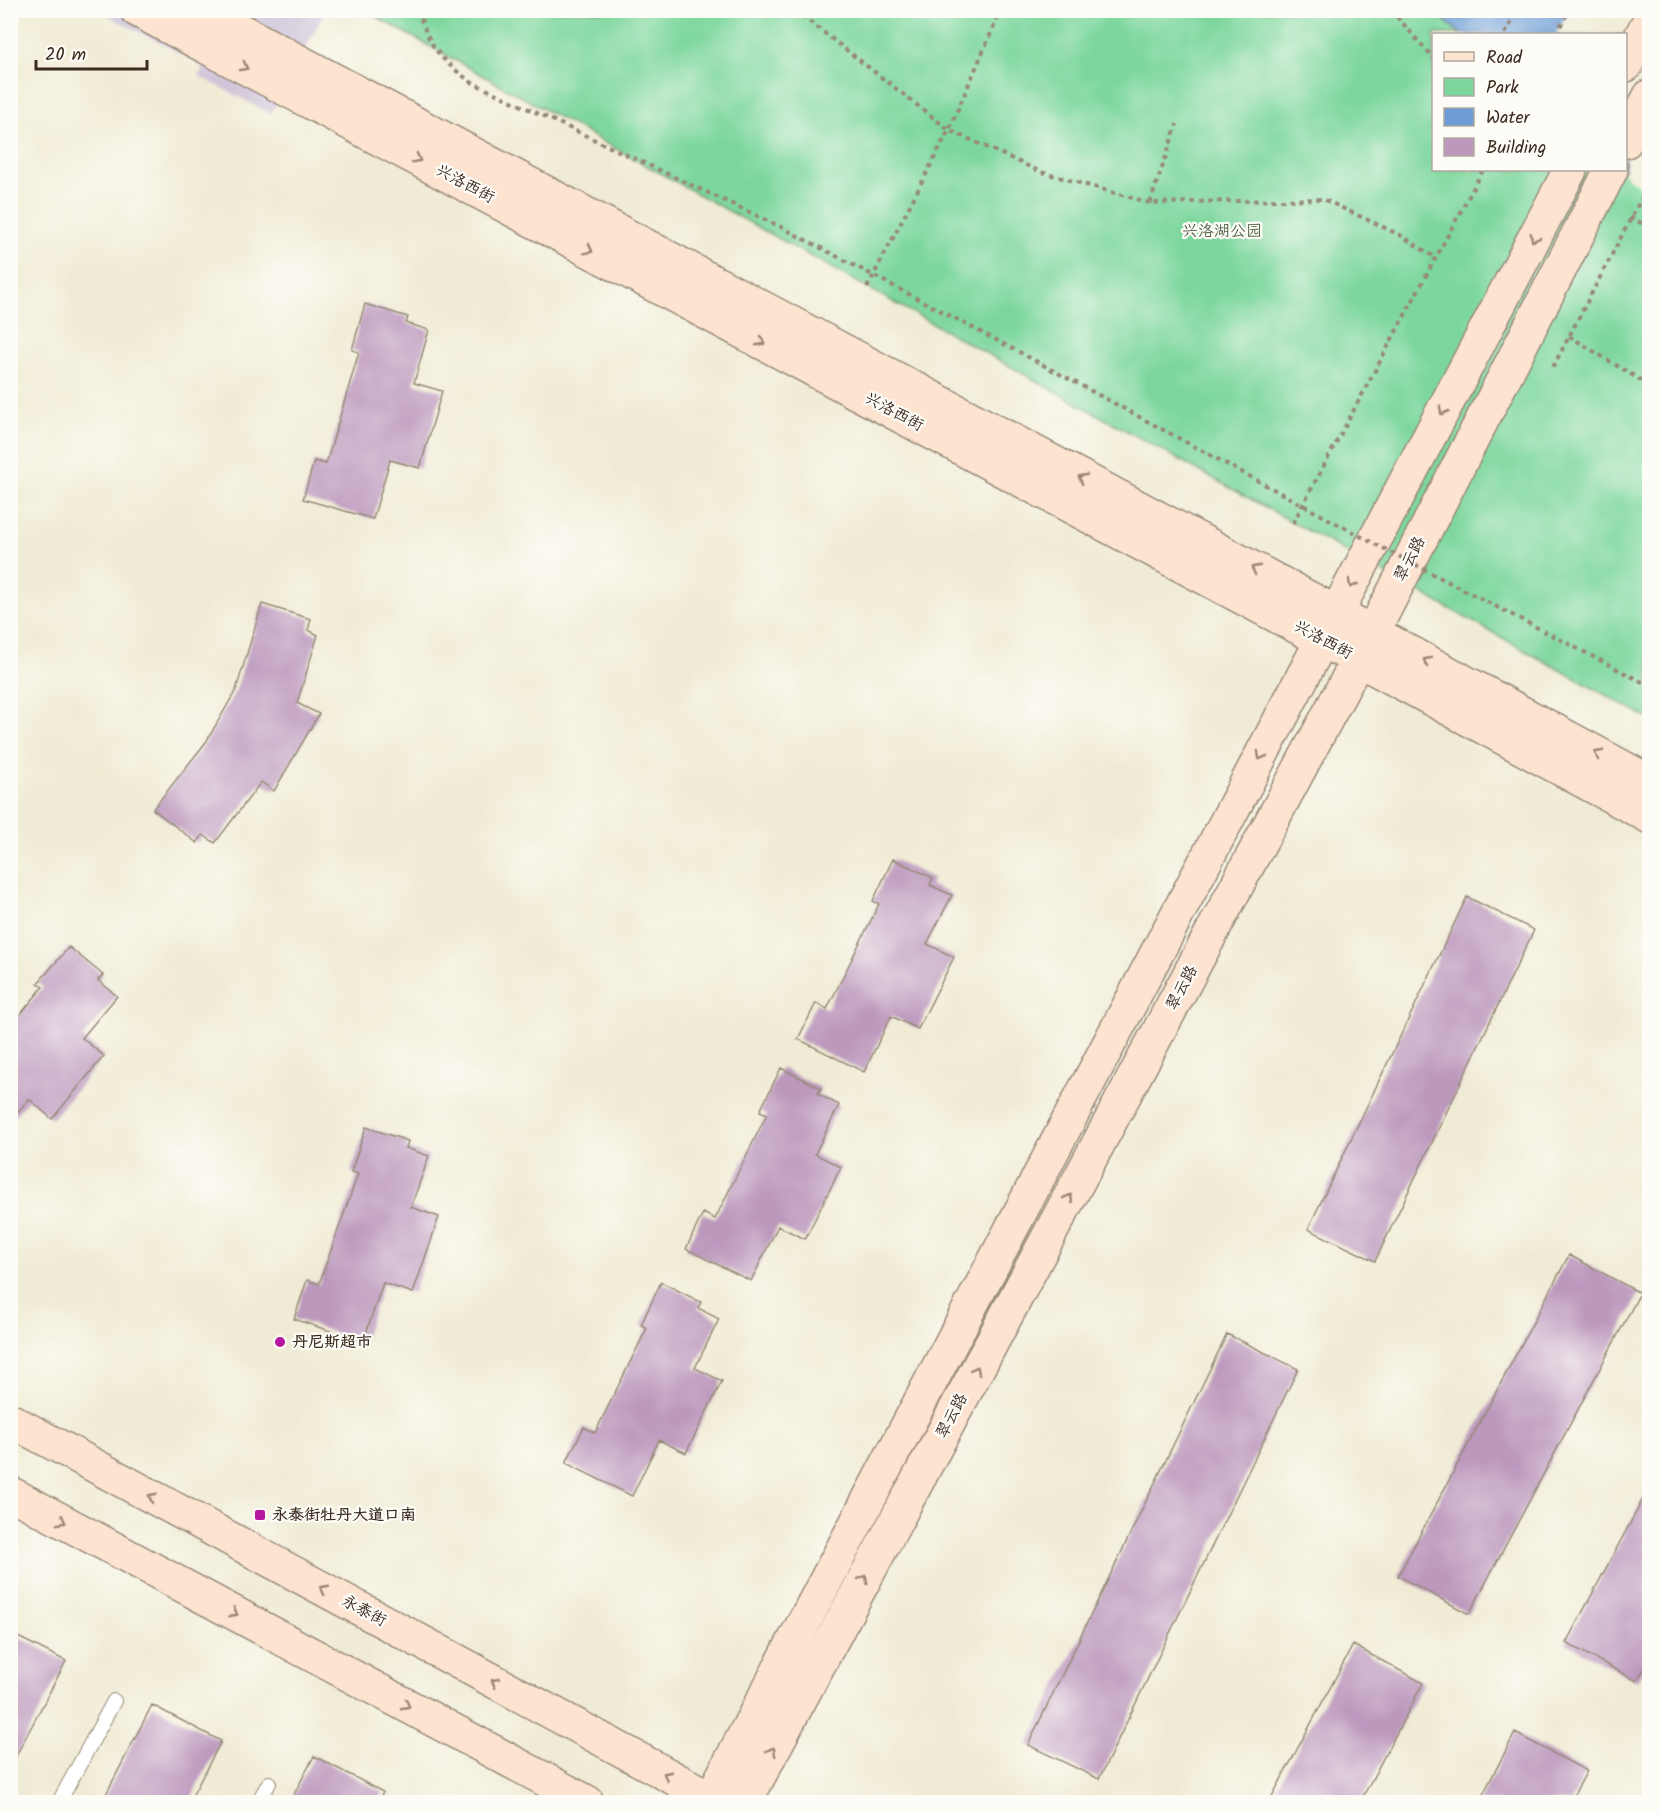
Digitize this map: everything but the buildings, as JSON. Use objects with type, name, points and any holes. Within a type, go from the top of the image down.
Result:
[{"type":"street","name":"兴洛西街","points":[[137,10],[1330,626]]},
{"type":"street","name":"兴洛西街","points":[[202,10],[1365,645],[1650,816]]},
{"type":"street","points":[[1627,62],[1650,19]]},
{"type":"street","points":[[1627,139],[1650,96]]},
{"type":"street","name":"翠云路","points":[[744,1803],[1365,645],[1610,171]]},
{"type":"street","points":[[713,1801],[1565,178]]},
{"type":"street","name":"兴洛西街","points":[[1365,645],[1650,782]]},
{"type":"street","name":"永泰街","points":[[10,1420],[713,1801]]},
{"type":"street","points":[[10,1493],[587,1803]]},
{"type":"lane","points":[[59,1803],[114,1701]]},
{"type":"lane","points":[[258,1803],[268,1783]]},
{"type":"path","points":[[418,10],[426,35],[443,61],[471,82],[781,227],[1375,544],[1650,686]]},
{"type":"path","points":[[795,10],[949,130],[1041,172],[1150,203],[1323,198],[1402,236],[1436,258]]},
{"type":"path","points":[[867,288],[949,130],[1000,10]]},
{"type":"path","points":[[1118,10],[1131,18]]},
{"type":"path","points":[[1391,10],[1432,57]]},
{"type":"path","points":[[1506,33],[1518,10]]},
{"type":"path","points":[[1557,33],[1569,10]]},
{"type":"path","points":[[1150,203],[1177,124]]},
{"type":"path","points":[[1293,523],[1483,171]]},
{"type":"path","points":[[1630,218],[1650,228]]},
{"type":"path","points":[[1569,336],[1650,386]]},
{"type":"shaded area","points":[[99,11],[325,11],[271,114],[199,76],[204,66]]},
{"type":"green space","name":"兴洛湖公园","points":[[366,11],[1433,11],[1460,33],[1432,33],[1432,171],[1625,171],[1649,190],[1649,719]]},
{"type":"water","points":[[1433,11],[1649,11],[1649,190],[1625,171],[1627,33],[1460,33]]},
{"type":"pier","points":[[1569,11],[1649,11],[1649,181],[1644,190],[1622,172],[1627,171],[1627,33],[1557,33]]},
{"type":"place","name":"丹尼斯超市","points":[[280,1342]]},
{"type":"place","name":"永泰街牡丹大道口南","points":[[260,1515]]}]
